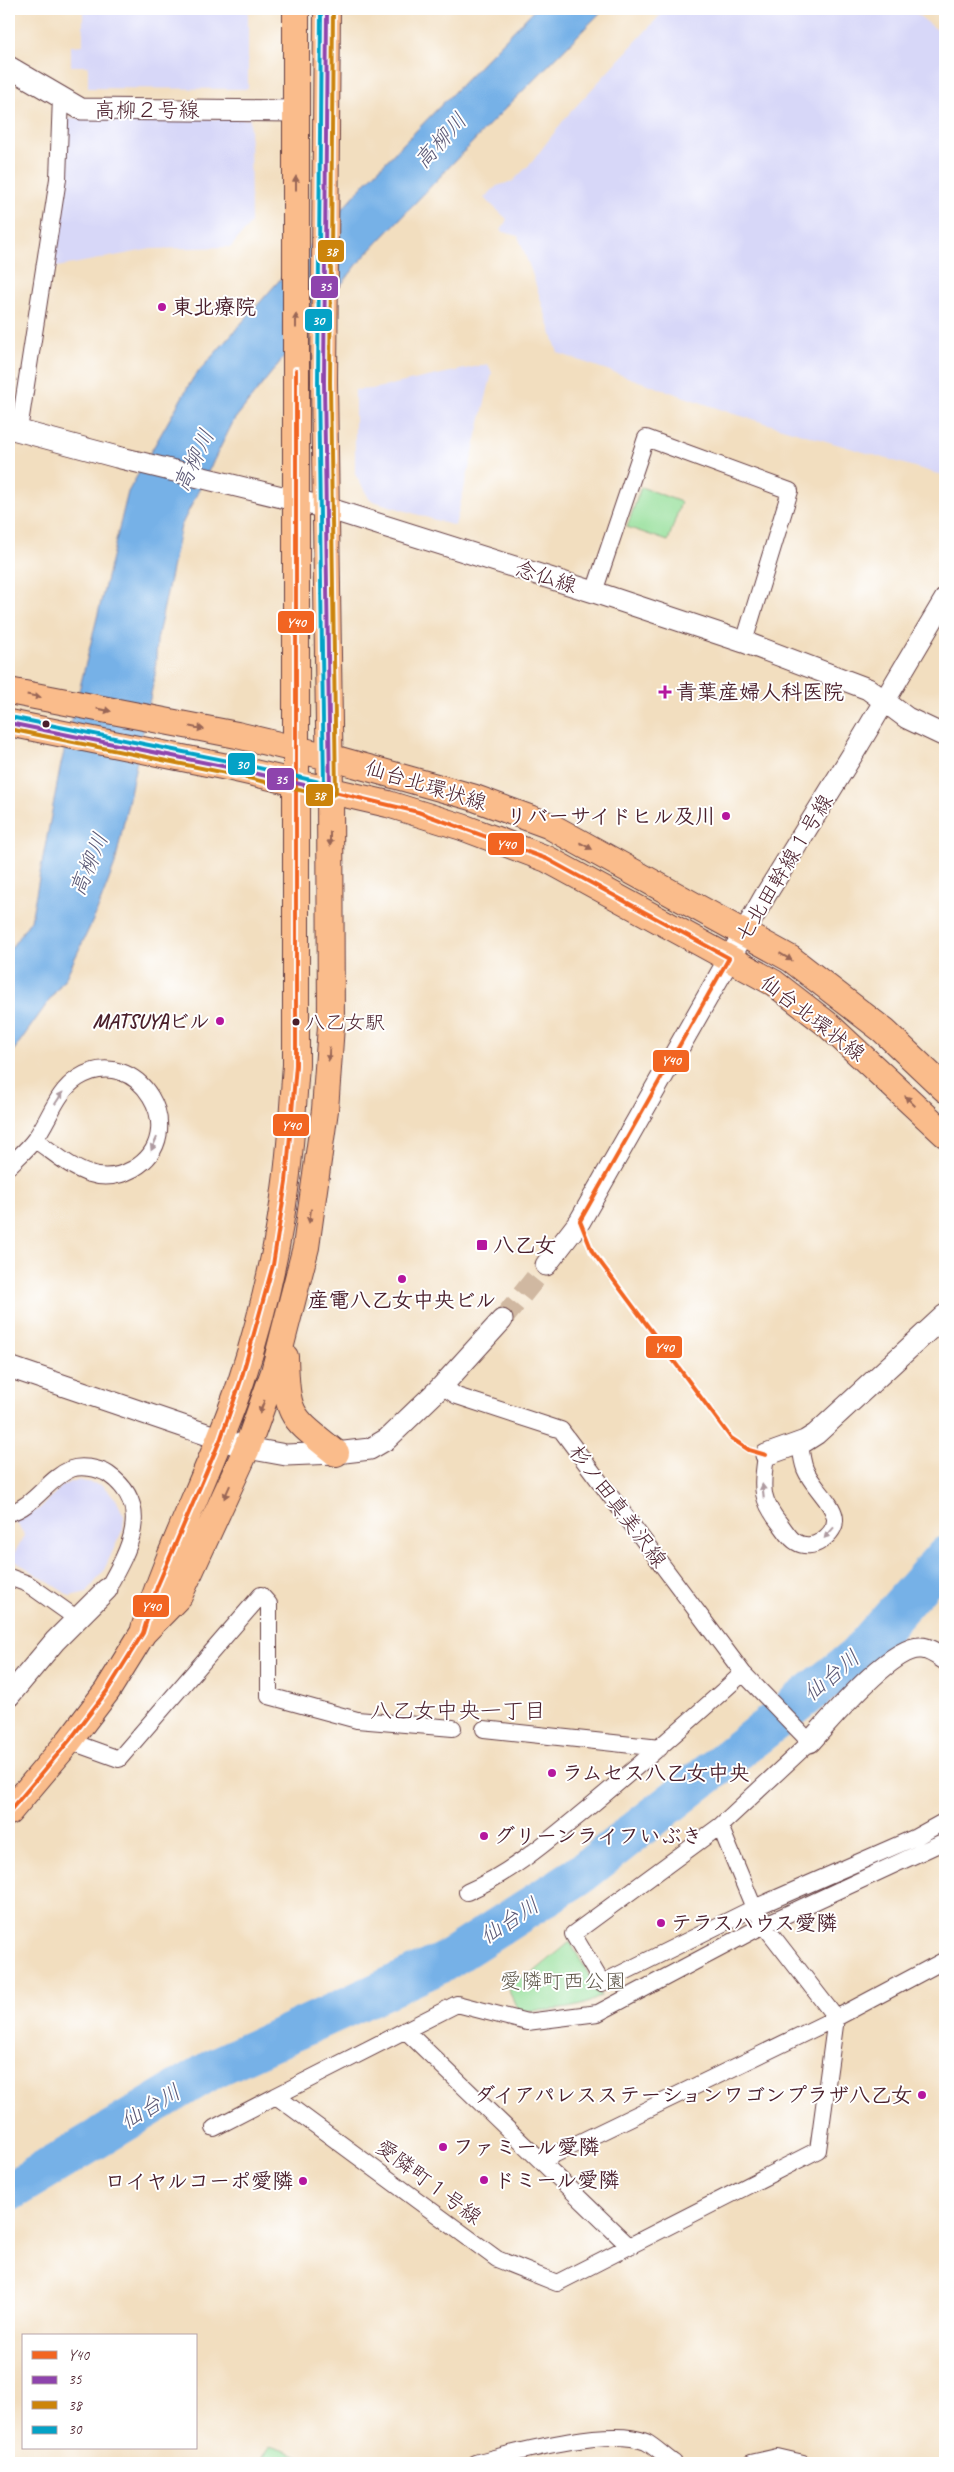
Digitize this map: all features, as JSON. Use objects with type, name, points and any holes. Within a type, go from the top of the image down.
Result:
[{"type":"main road","points":[[143,1634],[157,1587],[221,1438],[241,1380],[273,1265],[286,1182],[296,1065],[296,9]]},
{"type":"main road","points":[[9,1812],[69,1741],[107,1691],[143,1634],[179,1596],[247,1448],[285,1336],[306,1247],[325,1110],[331,1026],[324,338],[326,9]]},
{"type":"main road","name":"仙台北環状線","points":[[9,691],[329,756],[472,797],[548,826],[791,959],[884,1031],[945,1089]]},
{"type":"main road","name":"仙台北環状線","points":[[9,723],[297,783],[418,812],[547,859],[774,983],[827,1024],[945,1134]]},
{"type":"main road","points":[[285,1336],[286,1391],[290,1409],[298,1422],[336,1454]]},
{"type":"street","name":"高柳２号線","points":[[9,67],[61,96],[81,110],[296,111]]},
{"type":"street","points":[[14,429],[58,179],[61,96]]},
{"type":"street","name":"念仏線","points":[[14,429],[117,457],[327,508],[594,592],[744,642],[868,689],[907,718],[945,736]]},
{"type":"street","points":[[594,592],[646,438],[790,491],[744,642]]},
{"type":"street","name":"七北田幹線１号線","points":[[546,1265],[580,1221],[729,958],[885,702],[945,599]]},
{"type":"street","points":[[9,1166],[35,1140],[61,1094],[69,1084],[92,1072],[119,1072],[131,1076],[148,1090],[158,1112],[160,1125],[156,1142],[148,1156],[138,1166],[114,1176],[90,1175],[79,1170],[35,1140]]},
{"type":"street","points":[[800,1442],[806,1469],[836,1515],[836,1525],[832,1533],[817,1544],[805,1546],[795,1542],[766,1506],[762,1490],[766,1455],[816,1434],[945,1315]]},
{"type":"street","points":[[9,1366],[247,1448],[286,1455],[336,1454],[370,1449],[387,1439],[442,1386],[502,1320]]},
{"type":"street","name":"杉ノ田真美沢線","points":[[442,1386],[457,1396],[561,1430],[748,1677],[804,1736]]},
{"type":"street","points":[[9,1514],[36,1498],[56,1478],[71,1469],[88,1468],[104,1471],[119,1482],[129,1496],[135,1512],[132,1536],[122,1561],[107,1588],[76,1618],[9,1696]]},
{"type":"street","points":[[9,1577],[28,1584],[76,1618]]},
{"type":"street","points":[[69,1741],[119,1759],[262,1594],[269,1604],[269,1696],[357,1720],[453,1728]]},
{"type":"street","points":[[945,1659],[922,1648],[910,1649],[892,1659],[859,1690],[804,1736],[720,1826],[573,1934],[602,1983],[754,1908],[916,1837],[945,1820]]},
{"type":"street","points":[[467,1892],[486,1884],[534,1853],[748,1677]]},
{"type":"street","points":[[484,1730],[660,1748]]},
{"type":"street","points":[[720,1826],[754,1908],[764,1925],[836,2018]]},
{"type":"street","points":[[214,2128],[457,2004],[527,2022],[598,2013],[764,1925],[945,1841]]},
{"type":"street","points":[[541,2161],[836,2018],[945,1960]]},
{"type":"street","name":"愛隣町１号線","points":[[276,2096],[497,2259],[557,2283],[818,2150],[836,2018]]},
{"type":"street","points":[[405,2030],[629,2246]]},
{"type":"street","points":[[475,2463],[522,2451],[592,2439],[620,2437],[646,2442],[674,2463]]},
{"type":"street","points":[[751,2463],[777,2457],[801,2463]]},
{"type":"shaded area","points":[[83,9],[248,9],[248,89],[88,88],[88,66],[71,66],[71,46],[83,45]]},
{"type":"shaded area","points":[[666,9],[910,9],[945,36],[945,476],[731,413],[558,353],[518,236],[501,231],[507,219],[484,198],[497,186],[513,181],[532,162],[566,117]]},
{"type":"shaded area","points":[[67,118],[250,119],[251,223],[231,247],[151,249],[52,268]]},
{"type":"shaded area","points":[[488,364],[492,373],[455,526],[370,500],[355,474],[355,390],[372,389]]},
{"type":"shaded area","points":[[77,1480],[102,1485],[116,1499],[124,1516],[123,1529],[103,1572],[87,1592],[70,1596],[11,1558],[25,1535],[15,1521],[39,1509],[63,1485]]},
{"type":"green space","points":[[641,487],[681,502],[668,541],[627,527]]},
{"type":"green space","name":"愛隣町西公園","points":[[570,1942],[601,1996],[582,2005],[561,2009],[518,2010],[506,1985],[535,1971]]},
{"type":"green space","points":[[270,2446],[318,2462],[319,2463],[260,2463]]},
{"type":"water","name":"高柳川","points":[[535,9],[604,9],[488,126],[360,261],[234,420],[181,526],[157,640],[155,675],[115,864],[95,916],[66,977],[9,1057],[9,951],[31,920],[61,764],[128,492],[193,378],[368,180]]},
{"type":"waterway","name":"仙台川","points":[[9,2192],[216,2067],[442,1963],[581,1874],[856,1657],[945,1556]]},
{"type":"tunnel","points":[[502,1320],[546,1265]]},
{"type":"transit line","name":"30","points":[[10,717],[233,762],[324,783],[318,382],[321,9]]},
{"type":"transit line","name":"35","points":[[9,723],[232,768],[330,791],[324,382],[327,9]]},
{"type":"transit line","name":"38","points":[[9,729],[231,774],[329,797],[336,793],[330,382],[333,9]]},
{"type":"transit line","name":"Y40","points":[[9,1812],[69,1741],[107,1691],[143,1633],[157,1587],[221,1438],[241,1380],[273,1265],[286,1182],[296,1065],[296,370]]},
{"type":"transit line","name":"Y40","points":[[330,791],[418,812],[547,859],[729,958],[580,1221]]},
{"type":"transit line","name":"Y40","points":[[580,1221],[592,1251],[731,1438],[749,1450],[766,1455]]},
{"type":"place","name":"東北療院","points":[[162,307]]},
{"type":"place","name":"青葉産婦人科医院","points":[[665,692]]},
{"type":"place","name":"リバーサイドヒル及川","points":[[726,816]]},
{"type":"place","name":"MATSUYAビル","points":[[220,1021]]},
{"type":"place","name":"八乙女駅","points":[[296,1022]]},
{"type":"place","name":"八乙女","points":[[482,1245]]},
{"type":"place","name":"産電八乙女中央ビル","points":[[402,1279]]},
{"type":"place","name":"ラムセス八乙女中央","points":[[552,1773]]},
{"type":"place","name":"グリーンライフいぶき","points":[[484,1836]]},
{"type":"place","name":"テラスハウス愛隣","points":[[661,1923]]},
{"type":"place","name":"ダイアパレスステーションワゴンプラザ八乙女","points":[[922,2095]]},
{"type":"place","name":"ファミール愛隣","points":[[443,2147]]},
{"type":"place","name":"ドミール愛隣","points":[[484,2180]]},
{"type":"place","name":"ロイヤルコーポ愛隣","points":[[303,2181]]},
{"type":"district","name":"八乙女中央一丁目","points":[[458,1710]]}]
